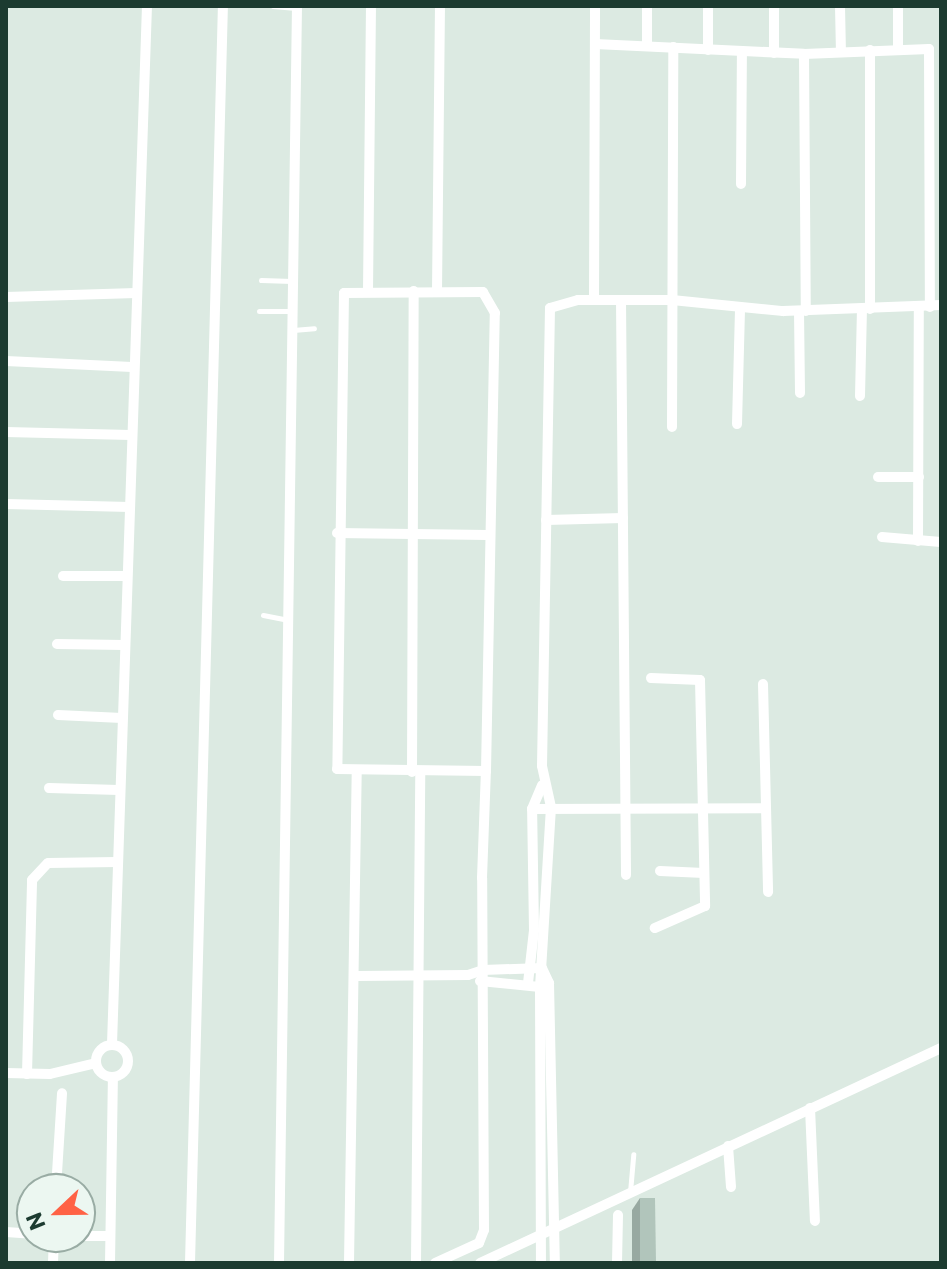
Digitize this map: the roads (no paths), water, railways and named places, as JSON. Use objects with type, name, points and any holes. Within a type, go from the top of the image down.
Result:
[{"type":"street","points":[[112,1044],[132,367],[147,6]]},
{"type":"street","points":[[190,1263],[223,6]]},
{"type":"street","points":[[368,291],[371,6]]},
{"type":"street","points":[[437,291],[440,6]]},
{"type":"street","points":[[594,300],[595,6]]},
{"type":"street","points":[[647,6],[647,44]]},
{"type":"street","points":[[708,6],[708,50]]},
{"type":"street","points":[[774,6],[774,53]]},
{"type":"street","points":[[840,6],[841,52]]},
{"type":"street","points":[[898,6],[898,48]]},
{"type":"street","points":[[279,1263],[297,7]]},
{"type":"street","points":[[595,44],[647,44],[804,54],[929,49],[930,307],[918,541]]},
{"type":"street","points":[[672,427],[673,47]]},
{"type":"street","points":[[860,396],[866,310],[870,50]]},
{"type":"street","points":[[741,184],[742,51]]},
{"type":"street","points":[[800,393],[804,54]]},
{"type":"street","points":[[414,291],[412,535],[419,976],[416,1263]]},
{"type":"street","points":[[435,1263],[479,1243],[484,1230],[483,970],[486,771],[488,535],[495,313],[483,292],[344,293],[335,762],[342,771],[486,771]]},
{"type":"street","points":[[6,297],[136,293]]},
{"type":"street","points":[[528,983],[534,930],[532,809],[542,785],[550,308],[559,302],[594,300],[672,300],[740,309],[802,311],[930,307]]},
{"type":"street","points":[[621,300],[626,875]]},
{"type":"street","points":[[737,424],[740,309]]},
{"type":"street","points":[[6,361],[132,367]]},
{"type":"street","points":[[6,432],[131,435]]},
{"type":"street","points":[[878,477],[919,477]]},
{"type":"street","points":[[6,504],[130,507]]},
{"type":"street","points":[[546,520],[623,518]]},
{"type":"street","points":[[337,533],[488,535]]},
{"type":"street","points":[[882,537],[941,542]]},
{"type":"street","points":[[63,576],[126,576]]},
{"type":"street","points":[[57,644],[124,645]]},
{"type":"street","points":[[651,678],[700,680],[705,906],[655,928]]},
{"type":"street","points":[[763,684],[768,892]]},
{"type":"street","points":[[58,715],[122,718]]},
{"type":"street","points":[[349,1263],[357,976],[357,771]]},
{"type":"street","points":[[541,1263],[540,987],[547,928],[551,807],[542,785]]},
{"type":"street","points":[[49,788],[119,790]]},
{"type":"street","points":[[532,809],[765,808]]},
{"type":"street","points":[[27,1074],[32,880],[48,863],[117,862]]},
{"type":"street","points":[[660,871],[704,873]]},
{"type":"street","points":[[534,930],[547,928]]},
{"type":"street","points":[[357,976],[468,975],[483,970],[542,968]]},
{"type":"street","points":[[542,968],[549,983],[550,1167],[555,1263]]},
{"type":"street","points":[[468,975],[484,984],[528,983],[540,987]]},
{"type":"street","points":[[112,1044],[129,1057],[125,1071],[113,1078],[101,1074],[96,1063],[100,1050],[112,1044]]},
{"type":"street","points":[[480,1263],[941,1048]]},
{"type":"street","points":[[6,1073],[27,1074],[96,1063]]},
{"type":"street","points":[[110,1263],[113,1078]]},
{"type":"street","points":[[57,1173],[62,1093]]},
{"type":"street","points":[[810,1108],[815,1221]]},
{"type":"street","points":[[728,1146],[731,1187]]},
{"type":"street","points":[[617,1263],[618,1215]]},
{"type":"street","points":[[96,1236],[110,1236]]},
{"type":"lane","points":[[273,6],[297,7]]},
{"type":"lane","points":[[261,280],[293,281]]},
{"type":"lane","points":[[259,311],[293,311]]},
{"type":"lane","points":[[293,330],[314,328]]},
{"type":"lane","points":[[263,615],[289,620]]},
{"type":"lane","points":[[630,1192],[633,1154]]}]
